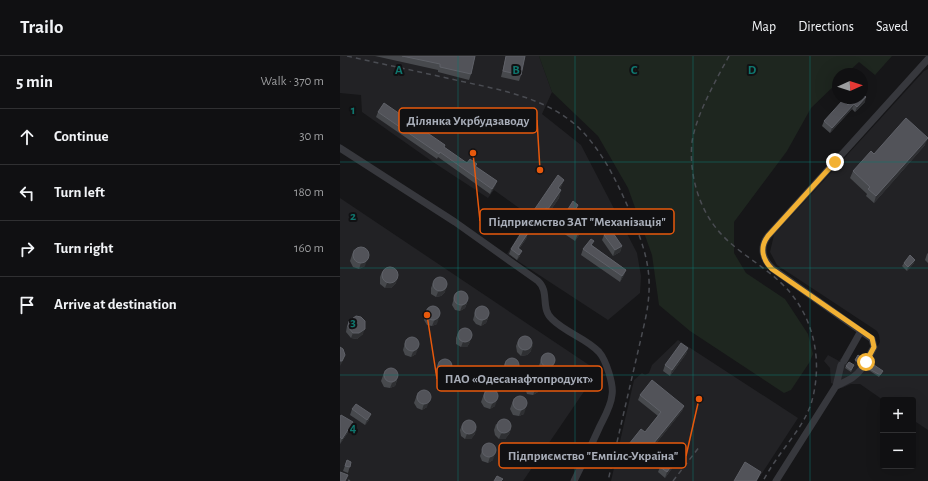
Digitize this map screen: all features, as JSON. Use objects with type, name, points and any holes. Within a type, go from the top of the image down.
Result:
[{"type":"street","points":[[836,386],[852,379],[857,375],[873,350],[874,344],[872,338],[772,269],[767,264],[764,256],[764,240],[928,59]]},
{"type":"street","points":[[340,148],[455,222],[538,281],[544,289],[545,306],[549,316],[556,323],[596,349],[603,357],[612,386],[612,396],[608,410],[574,481]]},
{"type":"street","points":[[776,481],[836,386],[842,363],[860,331]]},
{"type":"shaded area","points":[[340,56],[539,56],[552,92],[542,114],[581,145],[637,253],[641,276],[640,293],[608,320],[507,254],[530,216],[494,190],[488,198],[433,162],[362,112],[361,95],[340,93]]},
{"type":"shaded area","points":[[539,56],[892,56],[875,75],[859,62],[852,68],[832,68],[832,88],[811,108],[787,151],[734,222],[734,253],[746,273],[785,299],[808,334],[813,354],[809,363],[791,390],[784,393],[690,331],[659,305],[652,255],[628,188],[598,136],[552,92]]},
{"type":"shaded area","points":[[928,69],[928,430],[916,422],[916,397],[880,398],[860,384],[851,384],[842,388],[831,383],[830,368],[824,361],[828,355],[839,361],[841,359],[852,366],[858,357],[868,363],[880,342],[879,335],[877,331],[777,265],[770,252],[774,235],[924,71]]},
{"type":"shaded area","points":[[340,198],[598,371],[523,481],[340,481]]},
{"type":"shaded area","points":[[678,340],[798,418],[757,481],[611,481],[634,380],[642,373],[645,375],[649,373],[652,365]]},
{"type":"building","points":[[402,56],[475,56],[471,74],[440,67],[440,64]]},
{"type":"building","points":[[506,56],[525,56],[521,75],[503,71]]},
{"type":"building","points":[[384,103],[445,145],[444,147],[467,163],[470,159],[477,164],[475,166],[497,181],[492,189],[440,152],[439,154],[378,112]]},
{"type":"building","points":[[839,104],[854,104],[832,128],[824,121]]},
{"type":"building","points":[[906,118],[928,138],[876,196],[868,189],[870,187],[853,171],[871,151],[874,154]]},
{"type":"building","points":[[558,175],[564,180],[558,188],[561,190],[540,218],[532,213]]},
{"type":"building","points":[[573,201],[578,205],[574,212],[587,221],[578,234],[560,222]]},
{"type":"building","points":[[523,230],[528,233],[518,248],[522,251],[519,255],[511,249]]},
{"type":"building","points":[[611,230],[622,246],[615,250],[604,235]]},
{"type":"building","points":[[591,239],[594,241],[591,245],[626,270],[622,276],[583,249]]},
{"type":"building","points":[[361,247],[367,249],[369,255],[367,261],[361,263],[355,261],[353,255],[355,249]]},
{"type":"building","points":[[910,255],[915,260],[908,267],[904,263]]},
{"type":"building","points":[[390,267],[396,269],[398,275],[396,281],[390,283],[384,281],[382,275],[384,269]]},
{"type":"building","points":[[440,277],[445,279],[447,284],[445,289],[440,291],[435,289],[433,284],[435,279]]},
{"type":"building","points":[[461,291],[466,293],[468,298],[466,303],[461,305],[456,303],[454,298],[456,293]]},
{"type":"building","points":[[430,306],[436,306],[440,310],[440,316],[436,320],[430,320],[426,316],[426,310]]},
{"type":"building","points":[[482,306],[487,308],[489,313],[487,318],[482,320],[477,318],[475,313],[477,308]]},
{"type":"building","points":[[356,316],[361,317],[365,321],[365,329],[359,333],[353,333],[348,327],[349,321]]},
{"type":"building","points":[[462,328],[468,328],[472,332],[472,338],[468,342],[462,342],[458,338],[458,332]]},
{"type":"building","points":[[522,336],[528,336],[532,340],[532,346],[528,350],[522,350],[518,346],[518,340]]},
{"type":"building","points":[[409,337],[415,337],[419,341],[419,347],[415,351],[409,351],[405,347],[405,341]]},
{"type":"building","points":[[681,343],[688,348],[672,370],[665,365]]},
{"type":"building","points":[[340,347],[343,349],[345,355],[342,361],[340,361]]},
{"type":"building","points":[[545,353],[551,353],[555,357],[555,363],[551,367],[545,367],[541,363],[541,357]]},
{"type":"building","points":[[858,355],[862,358],[860,362],[855,360]]},
{"type":"building","points":[[509,358],[515,358],[519,362],[519,368],[515,372],[509,372],[505,368],[505,362]]},
{"type":"building","points":[[442,359],[448,359],[452,363],[452,369],[448,373],[442,373],[438,369],[438,363]]},
{"type":"building","points":[[849,362],[854,365],[851,370],[846,366]]},
{"type":"building","points":[[871,363],[883,371],[880,375],[868,368]]},
{"type":"building","points":[[388,368],[394,368],[398,372],[398,378],[394,382],[388,382],[384,378],[384,372]]},
{"type":"building","points":[[652,380],[684,406],[640,460],[625,449],[641,429],[645,432],[661,412],[640,395]]},
{"type":"building","points":[[488,389],[494,389],[498,393],[498,399],[494,403],[488,403],[484,399],[484,393]]},
{"type":"building","points":[[421,390],[427,390],[431,394],[431,400],[427,404],[421,404],[417,400],[417,394]]},
{"type":"building","points":[[517,396],[523,396],[527,400],[527,406],[523,410],[517,410],[513,406],[513,400]]},
{"type":"building","points":[[356,404],[371,414],[367,420],[352,409]]},
{"type":"building","points":[[341,415],[353,422],[342,439],[340,437]]},
{"type":"building","points":[[501,419],[507,419],[511,423],[511,429],[507,433],[501,433],[497,429],[497,423]]},
{"type":"building","points":[[466,420],[472,420],[476,424],[476,430],[472,434],[466,434],[462,430],[462,424]]},
{"type":"building","points":[[486,443],[492,443],[496,447],[496,453],[492,457],[486,457],[482,453],[482,447]]},
{"type":"building","points":[[669,456],[675,461],[667,472],[660,467]]},
{"type":"building","points":[[347,460],[351,462],[350,467],[345,466]]},
{"type":"building","points":[[745,462],[761,472],[756,481],[734,481]]},
{"type":"building","points":[[340,472],[348,475],[345,481],[340,481]]},
{"type":"building","points":[[497,476],[503,479],[501,481],[494,481]]},
{"type":"railway","points":[[347,56],[502,90],[535,101],[566,117],[579,128],[601,155],[628,207],[640,237],[649,276],[648,304],[645,321],[608,481]]},
{"type":"railway","points":[[729,56],[707,98],[694,132],[691,153],[693,176],[699,198],[709,219],[723,236],[738,250],[772,275],[792,294],[808,323],[813,338],[816,355],[815,388],[808,412],[763,481]]},
{"type":"railway","points":[[673,481],[700,446]]},
{"type":"railway","points":[[340,476],[350,481]]},
{"type":"place","name":"Підприємство ЗАТ \"Механізація\"","points":[[473,153]]},
{"type":"place","name":"Ділянка Укрбудзаводу","points":[[540,170]]},
{"type":"place","name":"ПАО «Одесанафтопродукт»","points":[[427,315]]},
{"type":"place","name":"Підприємство \"Емпілс-Україна\"","points":[[699,399]]},
{"type":"route","points":[[835,162],[764,240],[764,256],[767,264],[772,269],[872,338],[874,347],[866,362]]}]
